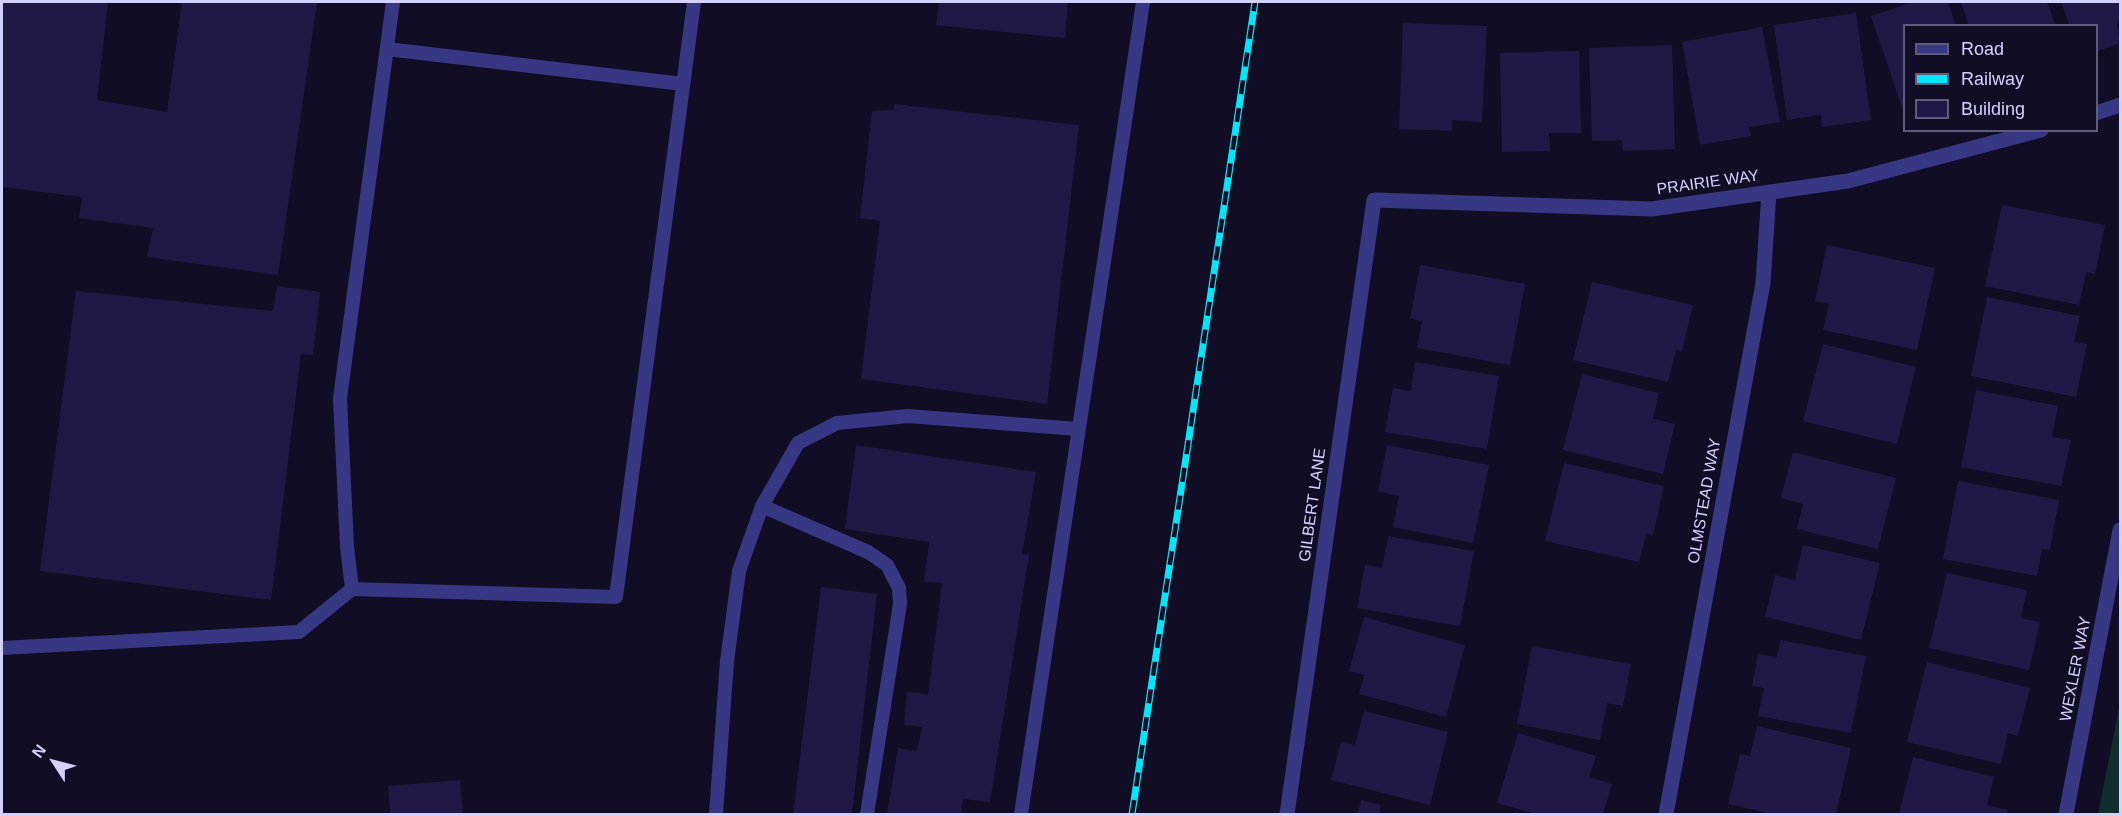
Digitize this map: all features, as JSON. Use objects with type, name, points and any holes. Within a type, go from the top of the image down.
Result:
[{"type":"street","points":[[2098,113],[2121,105]]},
{"type":"street","name":"PRAIRIE WAY","points":[[1374,200],[1652,209],[1848,181],[2033,132]]},
{"type":"street","name":"OLMSTEAD WAY","points":[[1666,814],[1763,283],[1769,192]]},
{"type":"street","name":"GILBERT LANE","points":[[1287,814],[1374,200]]},
{"type":"street","name":"WEXLER WAY","points":[[2066,814],[2121,530]]},
{"type":"lane","points":[[352,589],[346,548],[340,398],[393,2]]},
{"type":"lane","points":[[2,648],[299,632],[352,589],[616,597],[694,2]]},
{"type":"lane","points":[[1021,814],[1143,2]]},
{"type":"lane","points":[[387,49],[683,84]]},
{"type":"lane","points":[[716,814],[728,661],[739,571],[762,506],[798,443],[837,423],[908,416],[1078,429]]},
{"type":"lane","points":[[762,506],[868,552],[887,564],[899,588],[900,604],[867,814]]},
{"type":"green space","points":[[2120,703],[2120,814],[2098,814]]},
{"type":"building","points":[[2,2],[108,2],[97,100],[167,112],[182,2],[317,2],[278,275],[147,257],[153,228],[79,218],[82,197],[2,187]]},
{"type":"building","points":[[939,2],[1068,2],[1065,38],[936,25]]},
{"type":"building","points":[[1913,2],[1948,2],[1955,24],[1903,24],[1903,110],[1871,16]]},
{"type":"building","points":[[1961,2],[2047,2],[2055,24],[1968,24]]},
{"type":"building","points":[[2061,2],[2120,2],[2120,22],[2117,23],[2120,43],[2098,51],[2098,24],[2069,24]]},
{"type":"building","points":[[1856,13],[1871,120],[1822,127],[1821,115],[1787,120],[1774,25]]},
{"type":"building","points":[[1403,23],[1487,26],[1482,122],[1452,120],[1452,131],[1399,129]]},
{"type":"building","points":[[1762,27],[1780,122],[1749,127],[1751,136],[1700,145],[1682,42]]},
{"type":"building","points":[[1672,45],[1675,149],[1623,151],[1622,140],[1592,141],[1589,48]]},
{"type":"building","points":[[1579,51],[1581,133],[1549,133],[1550,151],[1502,152],[1500,53]]},
{"type":"building","points":[[894,104],[1079,125],[1047,404],[861,379],[880,221],[860,218],[872,111],[894,110]]},
{"type":"building","points":[[2002,205],[2105,225],[2095,274],[2086,272],[2079,305],[1985,286]]},
{"type":"building","points":[[1827,245],[1935,268],[1917,350],[1823,330],[1829,304],[1815,301]]},
{"type":"building","points":[[1420,265],[1525,284],[1510,365],[1417,348],[1422,321],[1410,319]]},
{"type":"building","points":[[1592,282],[1693,305],[1682,351],[1676,350],[1668,382],[1573,360]]},
{"type":"building","points":[[277,286],[320,292],[313,355],[301,354],[271,600],[40,571],[76,291],[273,311]]},
{"type":"building","points":[[1987,297],[2080,316],[2074,342],[2087,344],[2076,397],[1971,376]]},
{"type":"building","points":[[1823,344],[1916,367],[1897,444],[1803,421]]},
{"type":"building","points":[[1415,362],[1499,376],[1487,449],[1385,432],[1393,388],[1411,391]]},
{"type":"building","points":[[1582,374],[1659,393],[1653,419],[1675,424],[1663,474],[1563,450]]},
{"type":"building","points":[[1976,390],[2058,406],[2052,437],[2071,440],[2061,486],[1961,467]]},
{"type":"building","points":[[856,445],[1036,472],[1022,554],[1029,555],[990,802],[963,799],[961,814],[887,814],[898,748],[917,751],[922,727],[904,725],[907,692],[928,694],[942,583],[924,582],[929,542],[845,529]]},
{"type":"building","points":[[1387,445],[1489,465],[1473,543],[1393,527],[1399,496],[1378,491]]},
{"type":"building","points":[[1793,452],[1896,478],[1878,549],[1797,529],[1803,504],[1781,498]]},
{"type":"building","points":[[1564,463],[1664,486],[1653,535],[1646,534],[1639,562],[1545,541]]},
{"type":"building","points":[[1958,481],[2059,500],[2050,550],[2042,549],[2037,576],[1943,559]]},
{"type":"building","points":[[1388,536],[1474,551],[1460,626],[1357,608],[1365,565],[1382,568]]},
{"type":"building","points":[[1803,545],[1880,563],[1861,640],[1765,617],[1775,575],[1795,580]]},
{"type":"building","points":[[1947,573],[2027,590],[2021,618],[2040,622],[2029,670],[1929,648]]},
{"type":"building","points":[[821,587],[877,594],[852,814],[793,814]]},
{"type":"building","points":[[1364,617],[1465,645],[1446,717],[1359,694],[1364,675],[1349,671]]},
{"type":"building","points":[[1780,640],[1866,656],[1851,733],[1758,716],[1764,688],[1752,686],[1758,654],[1777,657]]},
{"type":"building","points":[[1532,646],[1631,664],[1623,706],[1607,703],[1600,740],[1517,724]]},
{"type":"building","points":[[1927,662],[2030,688],[2018,736],[2008,733],[2001,764],[1907,742]]},
{"type":"building","points":[[1364,711],[1448,732],[1430,805],[1331,780],[1341,742],[1355,745]]},
{"type":"building","points":[[1757,726],[1851,748],[1836,814],[1772,814],[1728,804],[1740,754],[1750,756]]},
{"type":"building","points":[[1518,733],[1596,756],[1589,777],[1612,784],[1603,814],[1537,814],[1497,803]]},
{"type":"building","points":[[1913,757],[1994,777],[1987,805],[2008,810],[2007,814],[1899,814]]},
{"type":"building","points":[[460,780],[463,814],[390,814],[388,786]]},
{"type":"building","points":[[1361,800],[1381,805],[1379,814],[1358,814]]},
{"type":"railway","points":[[1132,814],[1255,2]]}]
